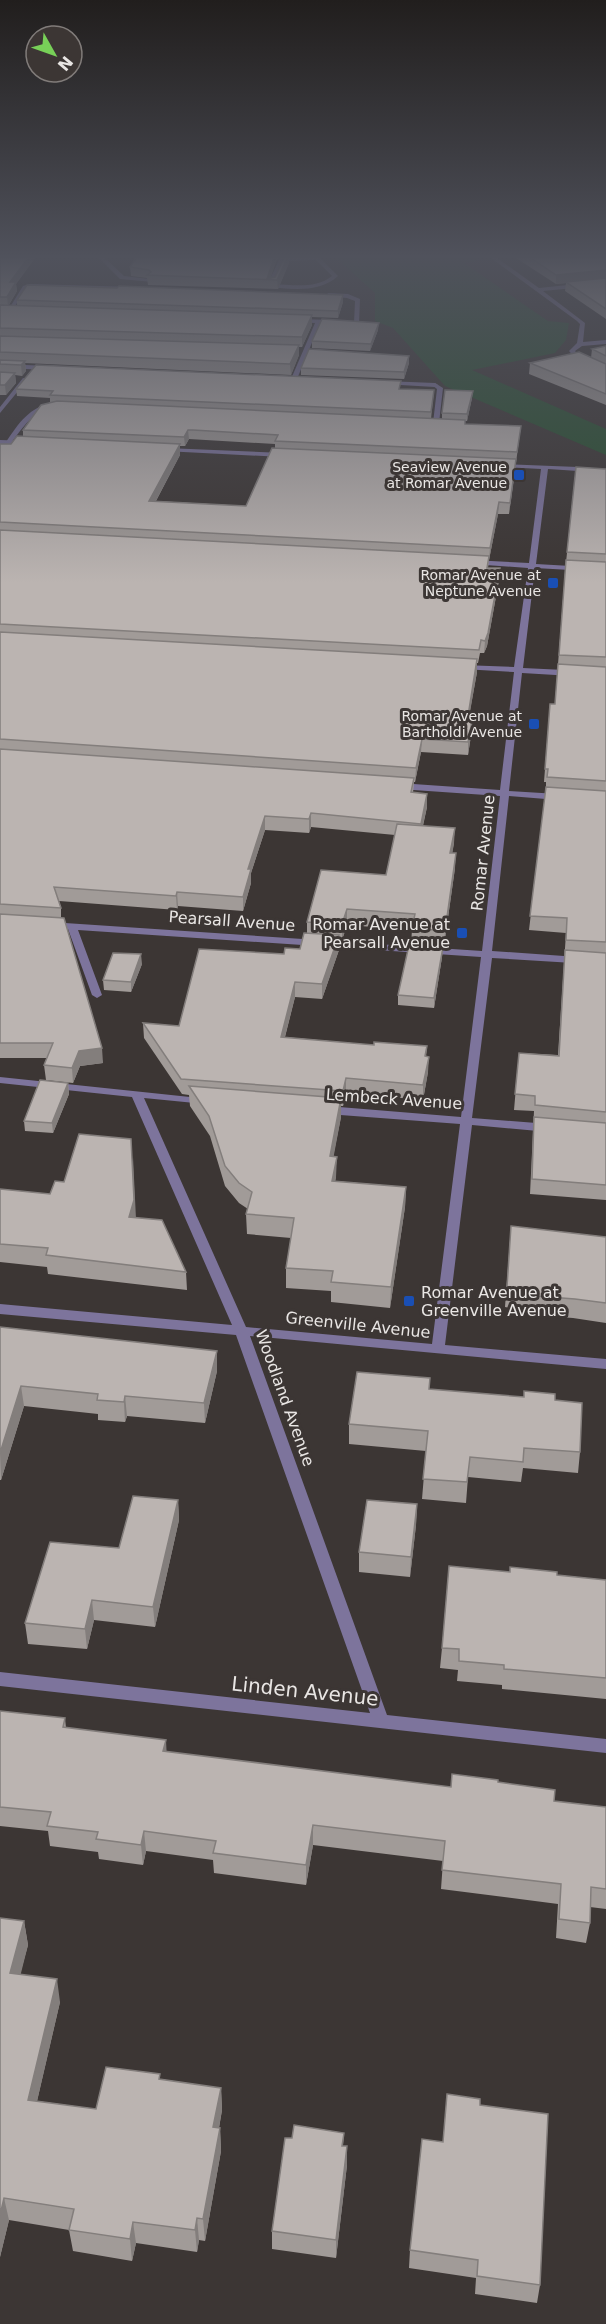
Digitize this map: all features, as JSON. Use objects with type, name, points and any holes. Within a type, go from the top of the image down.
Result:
[{"type":"street","points":[[8,366],[58,369]]},
{"type":"street","points":[[294,379],[299,366]]},
{"type":"street","points":[[0,411],[34,368]]},
{"type":"street","points":[[282,378],[306,380]]},
{"type":"street","points":[[17,379],[25,380]]},
{"type":"street","points":[[376,382],[435,385],[440,388],[435,423]]},
{"type":"street","points":[[9,442],[32,410],[42,406],[58,405]]},
{"type":"street","points":[[424,423],[447,424]]},
{"type":"street","points":[[0,442],[43,444]]},
{"type":"street","points":[[159,449],[288,455]]},
{"type":"street","points":[[490,465],[587,470]]},
{"type":"street","name":"Romar Avenue","points":[[438,1350],[544,467]]},
{"type":"street","points":[[462,562],[606,570]]},
{"type":"street","points":[[455,667],[606,675]]},
{"type":"street","points":[[390,785],[572,798]]},
{"type":"street","name":"Pearsall Avenue","points":[[41,925],[487,952],[606,962]]},
{"type":"street","points":[[72,927],[97,995]]},
{"type":"street","points":[[0,1080],[137,1096],[219,1102]]},
{"type":"street","name":"Woodland Avenue","points":[[137,1096],[241,1330],[381,1720]]},
{"type":"street","name":"Lembeck Avenue","points":[[313,1109],[559,1128]]},
{"type":"street","name":"Greenville Avenue","points":[[0,1308],[606,1364]]},
{"type":"street","name":"Linden Avenue","points":[[0,1679],[606,1746]]},
{"type":"green space","points":[[427,366],[489,366],[472,370],[606,429],[606,455],[445,386]]},
{"type":"building","points":[[35,366],[69,366],[401,381],[399,389],[434,390],[431,412],[50,395],[53,391],[16,389]]},
{"type":"building","points":[[302,366],[406,366],[404,372]]},
{"type":"building","points":[[538,366],[606,366],[606,394]]},
{"type":"building","points":[[0,372],[15,373],[5,385],[0,385]]},
{"type":"building","points":[[445,390],[473,391],[467,414],[442,413]]},
{"type":"building","points":[[57,401],[465,420],[465,424],[521,426],[517,452],[275,441],[278,435],[193,430],[188,430],[184,437],[23,430],[41,405]]},
{"type":"building","points":[[17,436],[180,444],[149,501],[246,506],[272,448],[516,459],[510,503],[499,502],[490,548],[0,522],[0,444],[11,444]]},
{"type":"building","points":[[576,467],[606,469],[606,554],[567,552]]},
{"type":"building","points":[[0,530],[489,556],[487,568],[500,568],[488,633],[485,641],[481,640],[479,650],[0,624]]},
{"type":"building","points":[[566,560],[606,562],[606,657],[559,655]]},
{"type":"building","points":[[0,632],[477,659],[468,716],[473,716],[468,742],[422,739],[416,768],[0,739]]},
{"type":"building","points":[[558,664],[606,667],[606,781],[547,777],[548,769],[545,769],[550,704],[555,704]]},
{"type":"building","points":[[0,749],[414,778],[411,792],[427,794],[421,824],[311,813],[309,819],[265,816],[248,869],[251,869],[243,897],[177,892],[176,896],[54,887],[61,908],[0,904]]},
{"type":"building","points":[[546,787],[606,791],[606,942],[566,940],[567,918],[530,916]]},
{"type":"building","points":[[397,824],[455,828],[450,853],[456,853],[445,931],[412,928],[415,914],[347,909],[342,924],[307,922],[321,870],[386,875]]},
{"type":"building","points":[[0,914],[64,918],[102,1048],[79,1051],[72,1068],[44,1065],[53,1043],[0,1043]]},
{"type":"building","points":[[304,933],[339,935],[322,984],[295,982],[281,1037],[374,1045],[374,1042],[427,1046],[425,1056],[429,1057],[423,1085],[346,1078],[343,1091],[181,1079],[143,1023],[179,1026],[199,949],[284,954],[285,948],[300,949]]},
{"type":"building","points":[[409,945],[443,947],[434,998],[398,995]]},
{"type":"building","points":[[565,950],[606,953],[606,1112],[535,1105],[535,1096],[515,1094],[519,1053],[559,1056]]},
{"type":"building","points":[[113,953],[141,954],[131,982],[103,980]]},
{"type":"building","points":[[40,1080],[68,1083],[52,1123],[24,1121]]},
{"type":"building","points":[[189,1086],[341,1098],[330,1156],[337,1157],[332,1181],[406,1187],[391,1287],[331,1282],[333,1271],[286,1268],[294,1218],[246,1214],[252,1192],[239,1183],[225,1166],[209,1116]]},
{"type":"building","points":[[534,1117],[606,1123],[606,1185],[532,1179]]},
{"type":"building","points":[[79,1134],[131,1139],[134,1200],[129,1217],[162,1220],[186,1272],[46,1255],[48,1248],[0,1244],[0,1189],[50,1194],[55,1181],[64,1182]]},
{"type":"building","points":[[511,1226],[606,1237],[606,1303],[511,1294],[511,1288],[507,1287]]},
{"type":"building","points":[[0,1327],[217,1351],[204,1403],[125,1396],[124,1402],[97,1400],[98,1394],[21,1386],[0,1453]]},
{"type":"building","points":[[357,1372],[430,1378],[429,1389],[524,1397],[524,1391],[555,1394],[555,1400],[582,1403],[580,1452],[524,1448],[523,1462],[470,1457],[467,1482],[423,1479],[428,1431],[349,1424]]},
{"type":"building","points":[[133,1496],[178,1500],[153,1607],[92,1600],[85,1629],[25,1623],[50,1542],[119,1548]]},
{"type":"building","points":[[367,1500],[417,1504],[411,1557],[359,1552]]},
{"type":"building","points":[[449,1566],[510,1572],[510,1567],[606,1580],[606,1678],[504,1669],[504,1665],[459,1661],[459,1649],[442,1648]]},
{"type":"building","points":[[0,1711],[65,1718],[63,1727],[166,1740],[163,1751],[451,1787],[452,1774],[555,1790],[554,1801],[606,1807],[606,1889],[591,1887],[590,1923],[559,1919],[561,1884],[442,1870],[445,1841],[313,1825],[306,1865],[213,1853],[216,1841],[144,1831],[141,1845],[96,1839],[98,1832],[47,1826],[51,1812],[0,1807]]},
{"type":"building","points":[[0,1918],[24,1921],[10,1973],[57,1979],[28,2100],[96,2109],[106,2067],[160,2074],[159,2079],[221,2088],[213,2127],[220,2128],[203,2219],[197,2218],[195,2230],[133,2222],[130,2239],[69,2230],[74,2209],[4,2198],[0,2215]]},
{"type":"building","points":[[447,2094],[480,2099],[480,2105],[548,2114],[540,2285],[477,2276],[478,2260],[410,2250],[422,2139],[443,2142]]},
{"type":"building","points":[[294,2125],[344,2133],[342,2146],[347,2146],[336,2240],[272,2231],[285,2138],[292,2138]]},
{"type":"place","name":"Seaview Avenue at Romar Avenue","points":[[519,475]]},
{"type":"place","name":"Romar Avenue at Neptune Avenue","points":[[553,583]]},
{"type":"place","name":"Romar Avenue at Bartholdi Avenue","points":[[534,724]]},
{"type":"place","name":"Romar Avenue at Pearsall Avenue","points":[[462,933]]},
{"type":"place","name":"Romar Avenue at Greenville Avenue","points":[[409,1301]]}]
